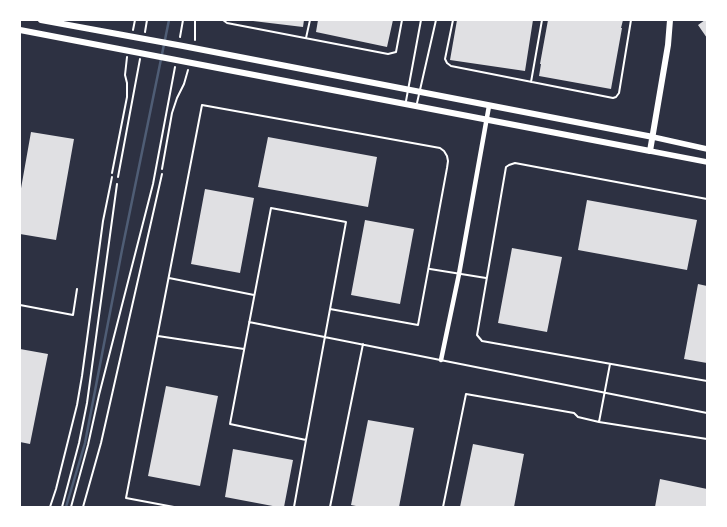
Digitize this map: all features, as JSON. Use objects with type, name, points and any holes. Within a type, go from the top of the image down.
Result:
[{"type":"main road","points":[[41,20],[142,39],[181,44],[653,138]]},
{"type":"main road","points":[[20,30],[139,56],[178,60],[650,151],[668,45],[670,20]]},
{"type":"street","points":[[441,360],[489,106]]},
{"type":"street","points":[[653,138],[707,149]]},
{"type":"street","points":[[650,151],[707,162]]},
{"type":"lane","points":[[223,20],[227,23],[388,54],[396,52],[402,20]]},
{"type":"lane","points":[[306,38],[310,20]]},
{"type":"lane","points":[[406,103],[421,20]]},
{"type":"lane","points":[[417,106],[436,20]]},
{"type":"lane","points":[[453,20],[446,59],[447,63],[452,66],[612,98],[618,94],[631,20]]},
{"type":"lane","points":[[531,82],[542,20]]},
{"type":"lane","points":[[174,507],[126,498],[202,105],[440,148],[444,151],[448,161],[418,326],[330,310]]},
{"type":"lane","points":[[707,199],[515,163],[509,164],[506,167],[477,335],[482,341],[707,382]]},
{"type":"lane","points":[[83,507],[101,442],[162,174]]},
{"type":"lane","points":[[50,507],[77,405],[103,221],[112,177]]},
{"type":"lane","points":[[294,507],[346,222],[271,208],[230,424],[306,440]]},
{"type":"lane","points":[[428,269],[486,278]]},
{"type":"lane","points":[[169,278],[254,295]]},
{"type":"lane","points":[[20,305],[73,315],[77,288]]},
{"type":"lane","points":[[249,322],[707,413]]},
{"type":"lane","points":[[158,336],[244,349]]},
{"type":"lane","points":[[330,507],[363,344]]},
{"type":"lane","points":[[599,422],[610,364]]},
{"type":"lane","points":[[443,507],[466,394],[574,413],[578,417],[599,422],[707,439]]},
{"type":"path","points":[[133,29],[135,20]]},
{"type":"path","points":[[142,39],[147,20]]},
{"type":"path","points":[[181,44],[183,20]]},
{"type":"path","points":[[195,40],[196,20]]},
{"type":"path","points":[[120,165],[139,56]]},
{"type":"path","points":[[118,178],[112,177],[127,97],[125,75],[127,60]]},
{"type":"path","points":[[71,507],[153,184],[178,60]]},
{"type":"path","points":[[162,174],[172,113],[188,72]]},
{"type":"path","points":[[62,507],[79,444],[87,403],[114,199]]},
{"type":"building","points":[[253,20],[304,20],[303,27]]},
{"type":"building","points":[[318,20],[393,20],[387,47],[316,32]]},
{"type":"building","points":[[457,20],[533,20],[525,71],[450,60]]},
{"type":"building","points":[[548,20],[623,20],[611,89],[539,76]]},
{"type":"building","points":[[707,20],[707,38],[698,25]]},
{"type":"building","points":[[31,132],[74,139],[56,240],[20,234],[20,194]]},
{"type":"building","points":[[268,137],[377,157],[368,207],[258,187]]},
{"type":"building","points":[[205,189],[254,198],[240,273],[191,264]]},
{"type":"building","points":[[587,200],[697,220],[687,270],[578,250]]},
{"type":"building","points":[[365,220],[414,229],[400,304],[351,295]]},
{"type":"building","points":[[512,248],[562,257],[547,332],[498,323]]},
{"type":"building","points":[[698,284],[707,286],[707,363],[684,359]]},
{"type":"building","points":[[20,349],[48,354],[30,444],[20,442]]},
{"type":"building","points":[[166,386],[218,396],[200,486],[148,476]]},
{"type":"building","points":[[368,420],[414,428],[399,507],[361,507],[351,505]]},
{"type":"building","points":[[473,444],[524,454],[514,507],[460,507]]},
{"type":"building","points":[[233,449],[293,460],[284,507],[225,497]]},
{"type":"building","points":[[660,479],[707,489],[707,507],[655,507]]},
{"type":"waterway","points":[[66,507],[85,443],[169,20]]}]
